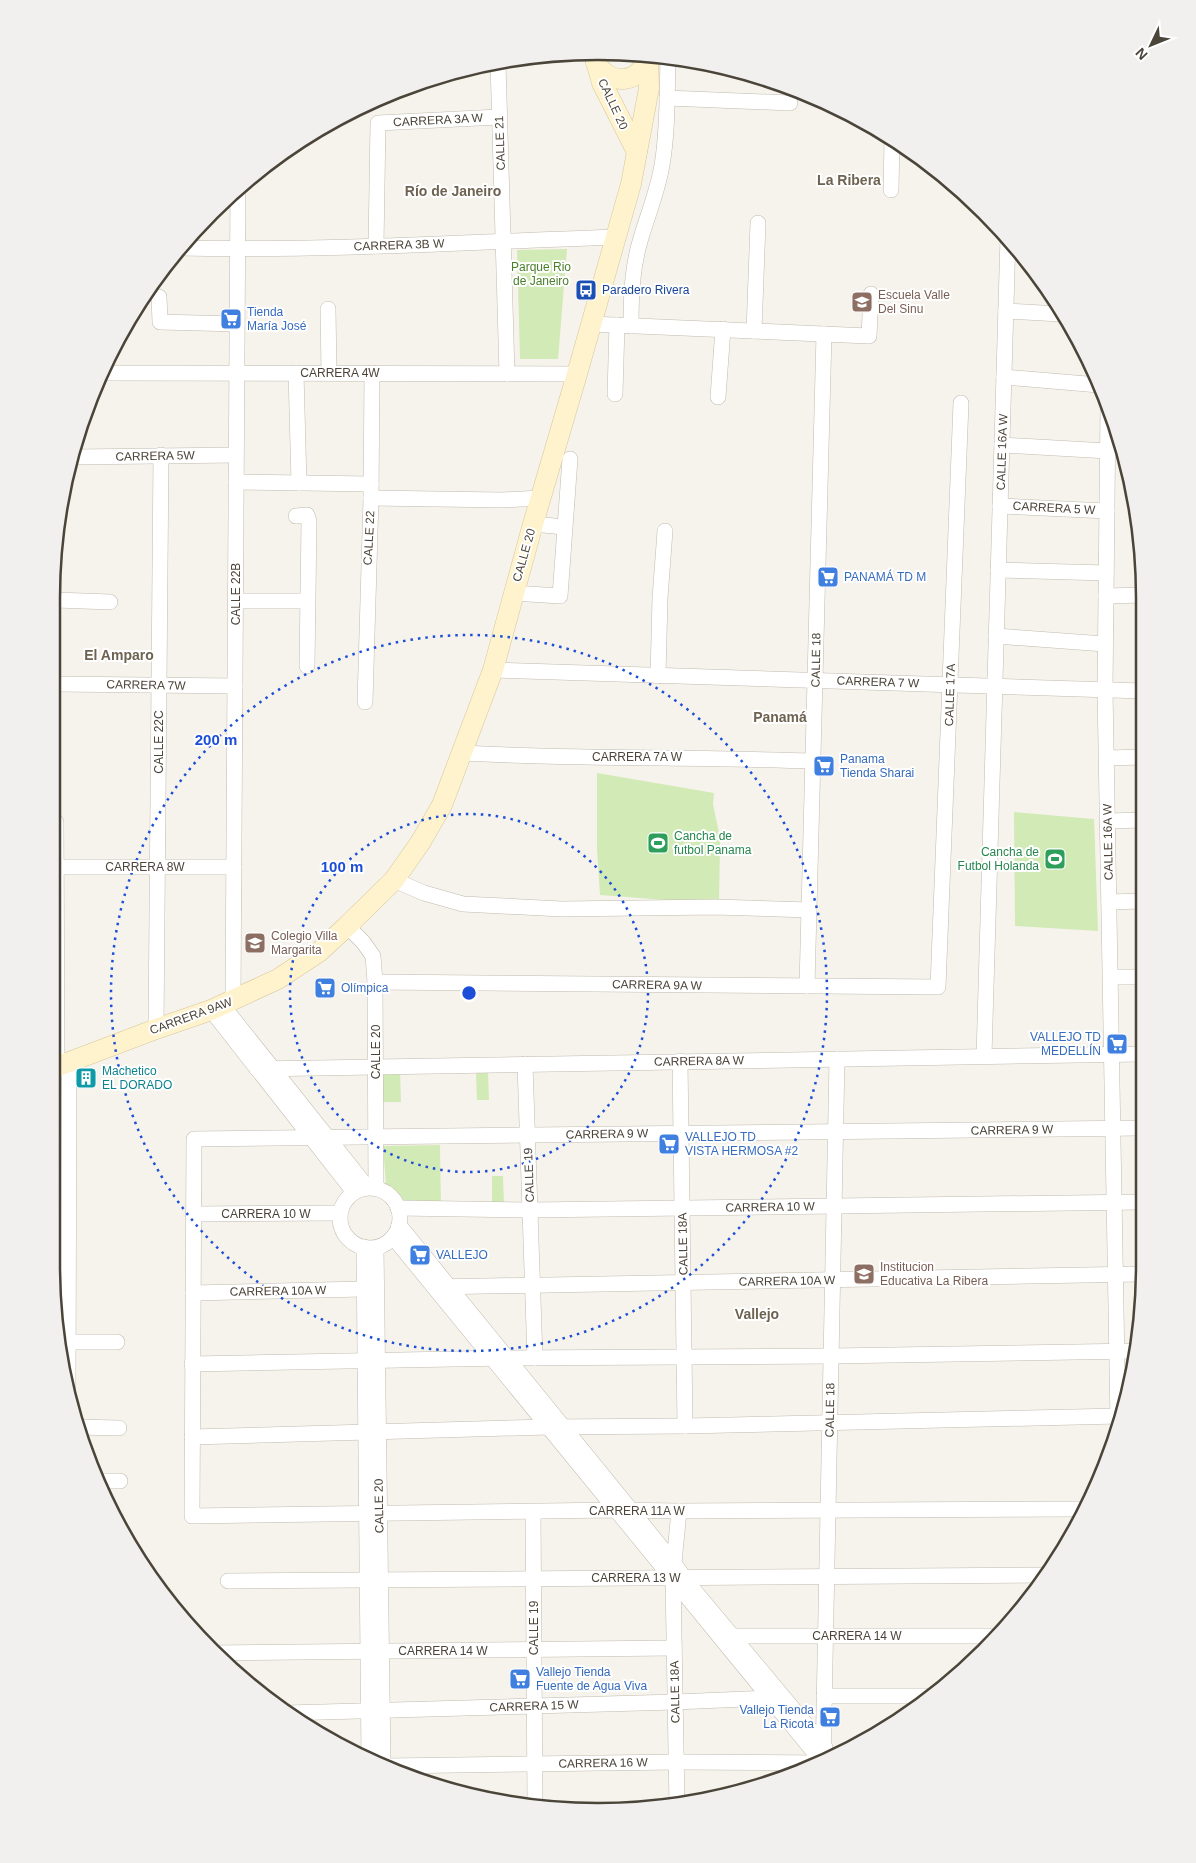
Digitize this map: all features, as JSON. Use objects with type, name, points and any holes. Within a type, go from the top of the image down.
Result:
[{"type":"main road","points":[[596,60],[606,75],[621,79],[629,78],[642,69],[645,62]]},
{"type":"main road","name":"CALLE 20","points":[[596,60],[602,83],[637,152]]},
{"type":"main road","name":"CALLE 20","points":[[319,952],[394,880],[420,844],[442,805],[493,670],[532,524],[578,374],[633,176],[649,88],[648,63]]},
{"type":"main road","name":"CARRERA 9AW","points":[[61,1065],[222,1006],[278,979],[319,952]]},
{"type":"street","points":[[615,394],[624,325],[631,297],[640,241],[662,165],[668,65]]},
{"type":"street","name":"CALLE 21","points":[[498,69],[506,374]]},
{"type":"street","points":[[667,98],[790,102]]},
{"type":"street","name":"CARRERA 3A W","points":[[376,246],[378,123],[499,117]]},
{"type":"street","points":[[891,190],[892,148]]},
{"type":"street","name":"CALLE 22B","points":[[222,1006],[234,867],[238,199]]},
{"type":"street","points":[[754,331],[758,223]]},
{"type":"street","name":"CARRERA 3B W","points":[[190,248],[376,246],[617,237]]},
{"type":"street","name":"CALLE 16A W","points":[[984,1056],[1006,311],[1013,255]]},
{"type":"street","points":[[591,324],[869,336],[871,294]]},
{"type":"street","points":[[159,297],[160,322],[237,324]]},
{"type":"street","points":[[328,309],[329,373]]},
{"type":"street","points":[[1006,311],[1054,314]]},
{"type":"street","points":[[718,397],[723,330]]},
{"type":"street","name":"CALLE 18","points":[[807,986],[824,334]]},
{"type":"street","name":"CARRERA 4W","points":[[109,373],[578,374]]},
{"type":"street","points":[[296,373],[299,483]]},
{"type":"street","name":"CALLE 22","points":[[365,702],[371,491],[372,373]]},
{"type":"street","points":[[1004,377],[1092,384]]},
{"type":"street","name":"CALLE 17A","points":[[938,987],[961,403]]},
{"type":"street","name":"CALLE 16A W","points":[[1108,428],[1104,690],[1107,758],[1118,1405]]},
{"type":"street","points":[[1002,445],[1108,451]]},
{"type":"street","name":"CALLE 22C","points":[[156,1029],[161,455]]},
{"type":"street","name":"CARRERA 5W","points":[[79,457],[236,455]]},
{"type":"street","points":[[514,592],[560,596],[570,459]]},
{"type":"street","points":[[236,482],[299,483],[371,491],[503,500],[541,498]]},
{"type":"street","name":"CARRERA 5 W","points":[[1000,506],[1107,511]]},
{"type":"street","points":[[296,516],[307,515],[310,521],[307,666]]},
{"type":"street","points":[[532,524],[564,527]]},
{"type":"street","points":[[658,676],[660,598],[666,531]]},
{"type":"street","points":[[998,570],[1106,573]]},
{"type":"street","points":[[1106,596],[1136,595]]},
{"type":"street","points":[[60,600],[110,602]]},
{"type":"street","points":[[236,601],[308,601]]},
{"type":"street","points":[[996,636],[1105,644]]},
{"type":"street","name":"CARRERA 7 W","points":[[493,670],[1136,691]]},
{"type":"street","name":"CARRERA 7W","points":[[60,684],[235,686]]},
{"type":"street","name":"CARRERA 7A W","points":[[462,753],[516,756],[727,758],[813,761]]},
{"type":"street","points":[[1107,758],[1136,757]]},
{"type":"street","points":[[1108,821],[1136,820]]},
{"type":"street","name":"CARRERA 8W","points":[[60,867],[234,867]]},
{"type":"street","points":[[394,880],[424,893],[471,904],[562,909],[715,907],[809,910]]},
{"type":"street","points":[[1109,902],[1136,902]]},
{"type":"street","name":"CALLE 20","points":[[347,926],[363,942],[373,956],[375,982],[376,1137],[366,1189]]},
{"type":"street","points":[[1110,977],[1136,977]]},
{"type":"street","name":"CARRERA 9A W","points":[[375,982],[938,987]]},
{"type":"street","points":[[222,1006],[273,1068],[366,1189]]},
{"type":"street","points":[[222,1006],[257,1069],[311,1138],[366,1189],[386,1192],[394,1199],[400,1217],[396,1231],[386,1244],[370,1248],[353,1243],[345,1235],[340,1225],[340,1213],[344,1201],[366,1189]]},
{"type":"street","points":[[60,1025],[62,1309]]},
{"type":"street","name":"CARRERA 8A W","points":[[257,1069],[1136,1054]]},
{"type":"street","name":"CALLE 18","points":[[822,1754],[837,1058]]},
{"type":"street","name":"CALLE 18A","points":[[680,1061],[685,1426]]},
{"type":"street","name":"CALLE 19","points":[[525,1064],[534,1358]]},
{"type":"street","name":"CARRERA 9 W","points":[[193,1214],[194,1139],[1136,1128]]},
{"type":"street","name":"CARRERA 10 W","points":[[398,1208],[530,1210],[1136,1202]]},
{"type":"street","name":"CARRERA 10 W","points":[[193,1214],[340,1213]]},
{"type":"street","points":[[193,1214],[192,1437],[548,1427],[1113,1418]]},
{"type":"street","points":[[396,1231],[500,1359],[548,1427],[615,1510],[734,1637],[818,1756]]},
{"type":"street","name":"CALLE 20","points":[[370,1248],[364,1289],[371,1362]]},
{"type":"street","name":"CALLE 20","points":[[370,1248],[375,1711],[381,1757]]},
{"type":"street","name":"CARRERA 10A W","points":[[442,1287],[1136,1274]]},
{"type":"street","name":"CARRERA 10A W","points":[[193,1293],[364,1289]]},
{"type":"street","points":[[66,1342],[117,1342]]},
{"type":"street","points":[[192,1364],[1129,1351]]},
{"type":"street","points":[[500,1359],[564,1428],[674,1563],[679,1578],[718,1636],[828,1751]]},
{"type":"street","points":[[86,1427],[119,1428]]},
{"type":"street","name":"CARRERA 11A W","points":[[192,1437],[192,1516],[615,1510],[1078,1509]]},
{"type":"street","points":[[106,1482],[120,1481]]},
{"type":"street","points":[[674,1563],[679,1511]]},
{"type":"street","name":"CALLE 19","points":[[533,1512],[535,1799]]},
{"type":"street","name":"CARRERA 13 W","points":[[228,1582],[1037,1575]]},
{"type":"street","name":"CALLE 18A","points":[[677,1797],[674,1648],[679,1578]]},
{"type":"street","name":"CARRERA 14 W","points":[[718,1636],[987,1636]]},
{"type":"street","name":"CARRERA 14 W","points":[[226,1653],[674,1648]]},
{"type":"street","name":"CARRERA 15 W","points":[[300,1713],[675,1702],[774,1696]]},
{"type":"street","points":[[824,1696],[920,1696]]},
{"type":"street","name":"CALLE 20","points":[[370,1752],[375,1711]]},
{"type":"street","name":"CARRERA 16 W","points":[[402,1766],[804,1762]]},
{"type":"green space","name":"Parque Rio de Janeiro","points":[[567,249],[558,359],[520,359],[517,250]]},
{"type":"green space","name":"Cancha de futbol Panama","points":[[597,773],[714,793],[713,804],[720,838],[719,904],[600,895],[597,849]]},
{"type":"green space","name":"Cancha de Futbol Holanda","points":[[1014,812],[1094,819],[1098,931],[1015,926]]},
{"type":"green space","points":[[400,1071],[401,1102],[380,1102],[379,1072]]},
{"type":"green space","points":[[476,1072],[488,1072],[489,1100],[477,1100]]},
{"type":"green space","points":[[440,1145],[441,1207],[406,1206],[398,1194],[386,1185],[383,1146]]},
{"type":"green space","points":[[492,1176],[503,1176],[504,1208],[492,1207]]},
{"type":"place","name":"Paradero Rivera","points":[[586,290]]},
{"type":"place","name":"Escuela Valle Del Sinu","points":[[862,302]]},
{"type":"place","name":"Tienda María José","points":[[231,319]]},
{"type":"place","name":"PANAMÁ TD M","points":[[828,577]]},
{"type":"place","name":"Panama Tienda Sharai","points":[[824,766]]},
{"type":"place","name":"Cancha de futbol Panama","points":[[658,843]]},
{"type":"place","name":"Cancha de Futbol Holanda","points":[[1055,859]]},
{"type":"place","name":"Colegio Villa Margarita","points":[[255,943]]},
{"type":"place","name":"Olímpica","points":[[325,988]]},
{"type":"place","name":"VALLEJO TD MEDELLÍN","points":[[1117,1044]]},
{"type":"place","name":"Machetico EL DORADO","points":[[86,1078]]},
{"type":"place","name":"VALLEJO TD VISTA HERMOSA #2","points":[[669,1144]]},
{"type":"place","name":"VALLEJO","points":[[420,1255]]},
{"type":"place","name":"Institucion Educativa La Ribera","points":[[864,1274]]},
{"type":"place","name":"Vallejo Tienda Fuente de Agua Viva","points":[[520,1679]]},
{"type":"place","name":"Vallejo Tienda La Ricota","points":[[830,1717]]},
{"type":"district","name":"La Ribera","points":[[849,180]]},
{"type":"district","name":"Río de Janeiro","points":[[453,191]]},
{"type":"district","name":"El Amparo","points":[[119,655]]},
{"type":"district","name":"Panamá","points":[[780,717]]},
{"type":"district","name":"Vallejo","points":[[757,1314]]}]
